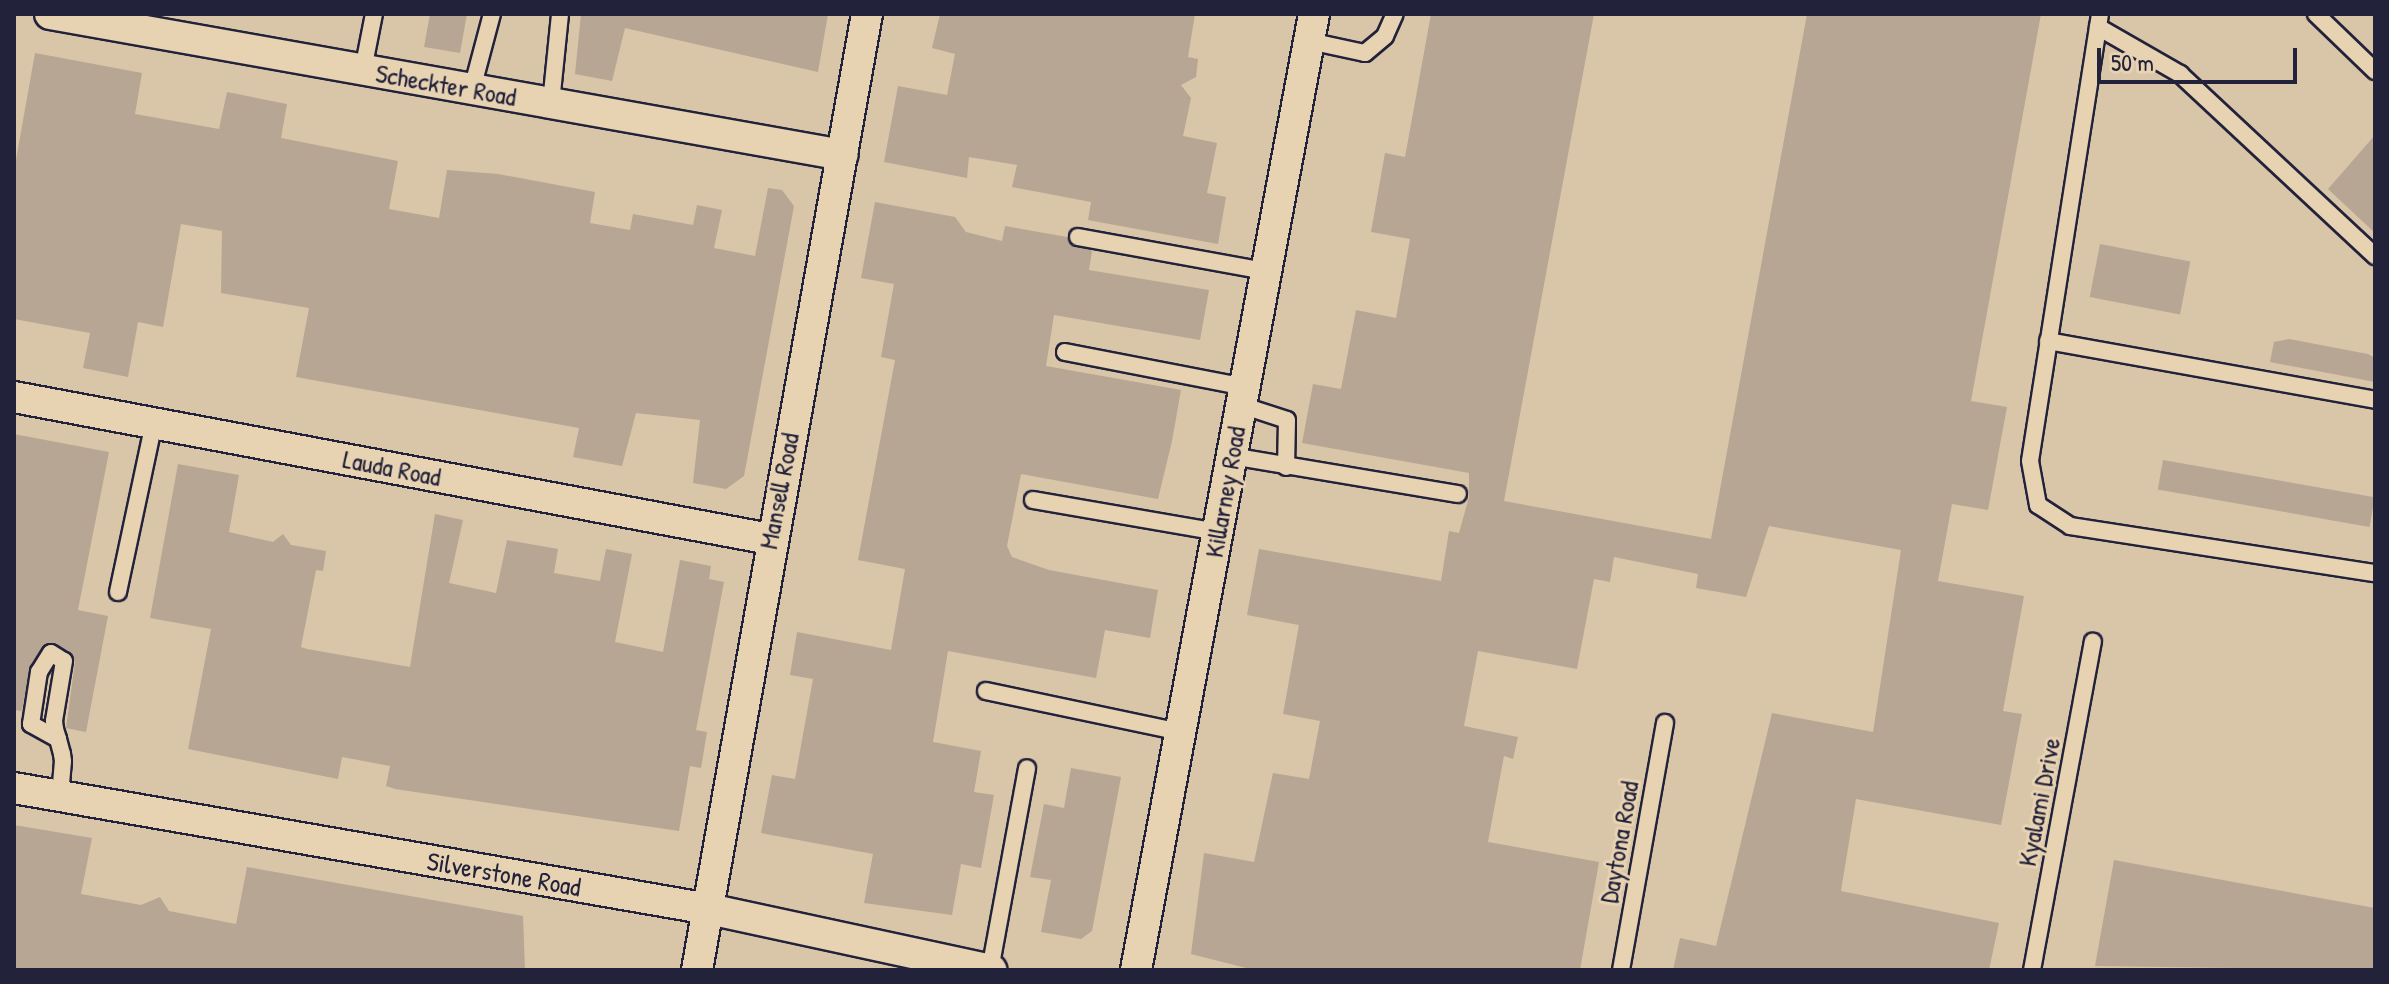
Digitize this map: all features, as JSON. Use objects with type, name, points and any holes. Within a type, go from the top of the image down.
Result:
[{"type":"street","name":"Scheckter Road","points":[[50,14],[843,155]]},
{"type":"street","name":"Mansell Road","points":[[697,970],[770,539],[867,14]]},
{"type":"street","name":"Killarney Road","points":[[1136,970],[1311,28]]},
{"type":"street","name":"Lauda Road","points":[[14,397],[770,539]]},
{"type":"street","name":"Silverstone Road","points":[[14,788],[709,909],[991,970]]},
{"type":"lane","points":[[363,70],[374,14]]},
{"type":"lane","points":[[472,89],[492,14]]},
{"type":"lane","points":[[551,103],[560,14]]},
{"type":"lane","points":[[1311,28],[1365,53],[1395,14]]},
{"type":"lane","points":[[2316,14],[2375,71]]},
{"type":"lane","points":[[2375,256],[2180,74],[2099,20],[2030,461],[2038,505],[2070,526],[2375,573]]},
{"type":"lane","points":[[1078,237],[1266,271]]},
{"type":"lane","points":[[2048,341],[2375,400]]},
{"type":"lane","points":[[1065,352],[1243,396],[1287,420],[1286,467]]},
{"type":"lane","points":[[118,592],[154,423]]},
{"type":"lane","points":[[1231,456],[1458,494]]},
{"type":"lane","points":[[1033,500],[1218,532]]},
{"type":"lane","name":"Kyalami Drive","points":[[2032,970],[2093,642]]},
{"type":"lane","points":[[58,739],[31,724],[39,672],[51,653],[64,661],[58,739],[60,796]]},
{"type":"lane","points":[[986,691],[1180,732]]},
{"type":"lane","name":"Daytona Road","points":[[1621,970],[1665,723]]},
{"type":"lane","points":[[991,970],[1027,768]]},
{"type":"shaded area","points":[[14,14],[2375,14],[2375,970],[14,970]]},
{"type":"building","points":[[430,14],[467,14],[460,53],[424,47]]},
{"type":"building","points":[[581,14],[828,14],[818,72],[625,28],[612,81],[575,74]]},
{"type":"building","points":[[940,14],[1195,14],[1188,57],[1198,59],[1196,77],[1181,85],[1191,98],[1183,136],[1217,143],[1207,193],[1226,197],[1218,244],[1088,220],[1091,202],[1012,187],[1017,165],[969,157],[967,178],[884,162],[898,86],[947,95],[955,54],[932,48]]},
{"type":"building","points":[[1431,14],[1594,14],[1504,501],[1711,539],[1807,14],[2041,14],[1971,401],[2007,407],[1988,510],[1952,504],[1938,581],[2024,596],[2003,711],[2022,714],[2001,825],[1856,799],[1841,891],[1999,923],[1989,970],[1673,970],[1680,938],[1716,946],[1772,713],[1873,732],[1901,550],[1769,526],[1746,597],[1696,588],[1698,574],[1614,557],[1610,582],[1594,579],[1577,669],[1478,651],[1464,726],[1518,737],[1513,759],[1504,756],[1488,842],[1599,862],[1580,970],[1254,970],[1191,954],[1204,853],[1254,862],[1273,773],[1309,779],[1320,721],[1283,714],[1299,625],[1247,615],[1259,549],[1441,581],[1449,531],[1459,533],[1469,497],[1469,473],[1302,443],[1313,384],[1341,389],[1356,310],[1396,318],[1410,239],[1371,232],[1385,153],[1405,157]]},
{"type":"building","points":[[35,53],[142,73],[135,114],[219,129],[227,92],[287,104],[281,138],[398,161],[389,209],[439,218],[447,170],[498,174],[595,192],[590,223],[630,230],[633,214],[693,225],[697,205],[722,210],[714,248],[755,256],[768,188],[782,190],[794,206],[744,476],[726,489],[693,483],[700,420],[636,413],[622,466],[573,457],[579,428],[296,377],[309,308],[221,293],[222,231],[181,224],[163,327],[138,322],[128,377],[83,368],[90,333],[14,319],[14,171]]},
{"type":"building","points":[[2375,135],[2375,233],[2328,189]]},
{"type":"building","points":[[875,202],[955,217],[966,232],[1002,241],[1005,226],[1067,237],[1092,251],[1089,270],[1209,290],[1200,340],[1054,315],[1046,366],[1181,390],[1172,441],[1158,499],[1021,474],[1007,546],[1012,557],[1049,570],[1158,590],[1150,638],[1105,630],[1096,678],[948,651],[933,742],[981,751],[974,792],[994,795],[981,868],[961,864],[952,915],[864,903],[873,854],[761,833],[772,775],[795,779],[813,679],[790,675],[797,632],[891,650],[905,569],[858,560],[895,360],[881,357],[894,284],[861,278]]},
{"type":"building","points":[[2100,244],[2190,262],[2180,315],[2090,297]]},
{"type":"building","points":[[2289,339],[2368,354],[2375,358],[2375,382],[2270,362],[2274,342]]},
{"type":"building","points":[[14,434],[109,452],[78,610],[108,616],[86,732],[66,728],[75,662],[56,643],[45,644],[30,666],[22,711],[14,710]]},
{"type":"building","points":[[2163,460],[2375,497],[2370,527],[2158,490]]},
{"type":"building","points":[[178,464],[239,475],[229,532],[273,542],[283,534],[291,545],[326,551],[323,571],[316,570],[301,647],[307,649],[410,667],[435,514],[463,520],[449,583],[496,593],[507,540],[558,549],[554,573],[600,581],[606,549],[632,554],[615,642],[663,652],[680,560],[711,566],[709,579],[724,582],[696,730],[707,732],[701,768],[690,766],[679,831],[395,789],[386,786],[390,766],[342,757],[338,779],[188,749],[211,629],[150,618]]},
{"type":"building","points":[[1071,768],[1121,777],[1092,931],[1081,939],[1041,932],[1051,880],[1030,877],[1044,804],[1064,808]]},
{"type":"building","points":[[14,825],[92,838],[81,894],[141,905],[160,897],[169,911],[236,924],[247,867],[523,916],[525,970],[14,970]]},
{"type":"building","points":[[2114,860],[2375,908],[2375,970],[2095,966]]}]
